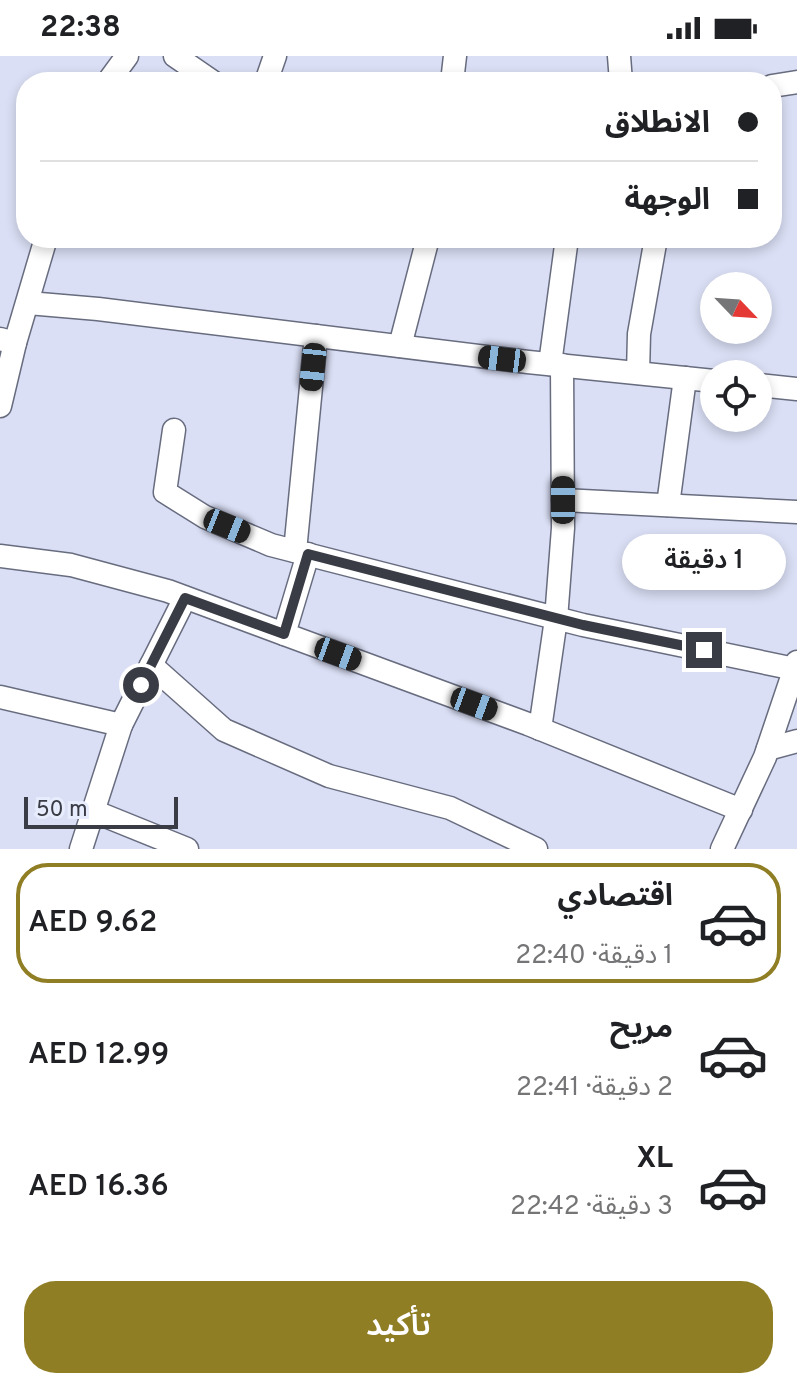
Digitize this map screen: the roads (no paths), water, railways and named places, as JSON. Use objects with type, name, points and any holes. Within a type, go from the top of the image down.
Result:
[{"type":"street","points":[[175,56],[198,72]]},
{"type":"street","points":[[0,406],[8,341],[28,303],[43,248]]},
{"type":"street","points":[[400,346],[425,248]]},
{"type":"street","points":[[540,729],[556,619],[563,500],[556,365],[566,248]]},
{"type":"street","points":[[638,373],[639,334],[654,248]]},
{"type":"street","points":[[28,303],[700,380]]},
{"type":"street","points":[[284,634],[302,553],[316,336]]},
{"type":"street","points":[[668,505],[685,378]]},
{"type":"street","points":[[772,386],[797,389]]},
{"type":"street","points":[[174,430],[165,492],[205,517],[271,545],[556,619],[796,666],[768,749],[722,849]]},
{"type":"street","points":[[563,500],[797,512]]},
{"type":"street","points":[[0,556],[71,565],[185,598],[540,729],[741,810]]},
{"type":"street","points":[[81,849],[121,725],[185,598]]},
{"type":"street","points":[[151,665],[224,730],[329,776],[450,808],[536,849]]},
{"type":"street","points":[[0,697],[121,725]]},
{"type":"street","points":[[768,749],[797,741]]},
{"type":"street","points":[[93,811],[187,849]]}]
